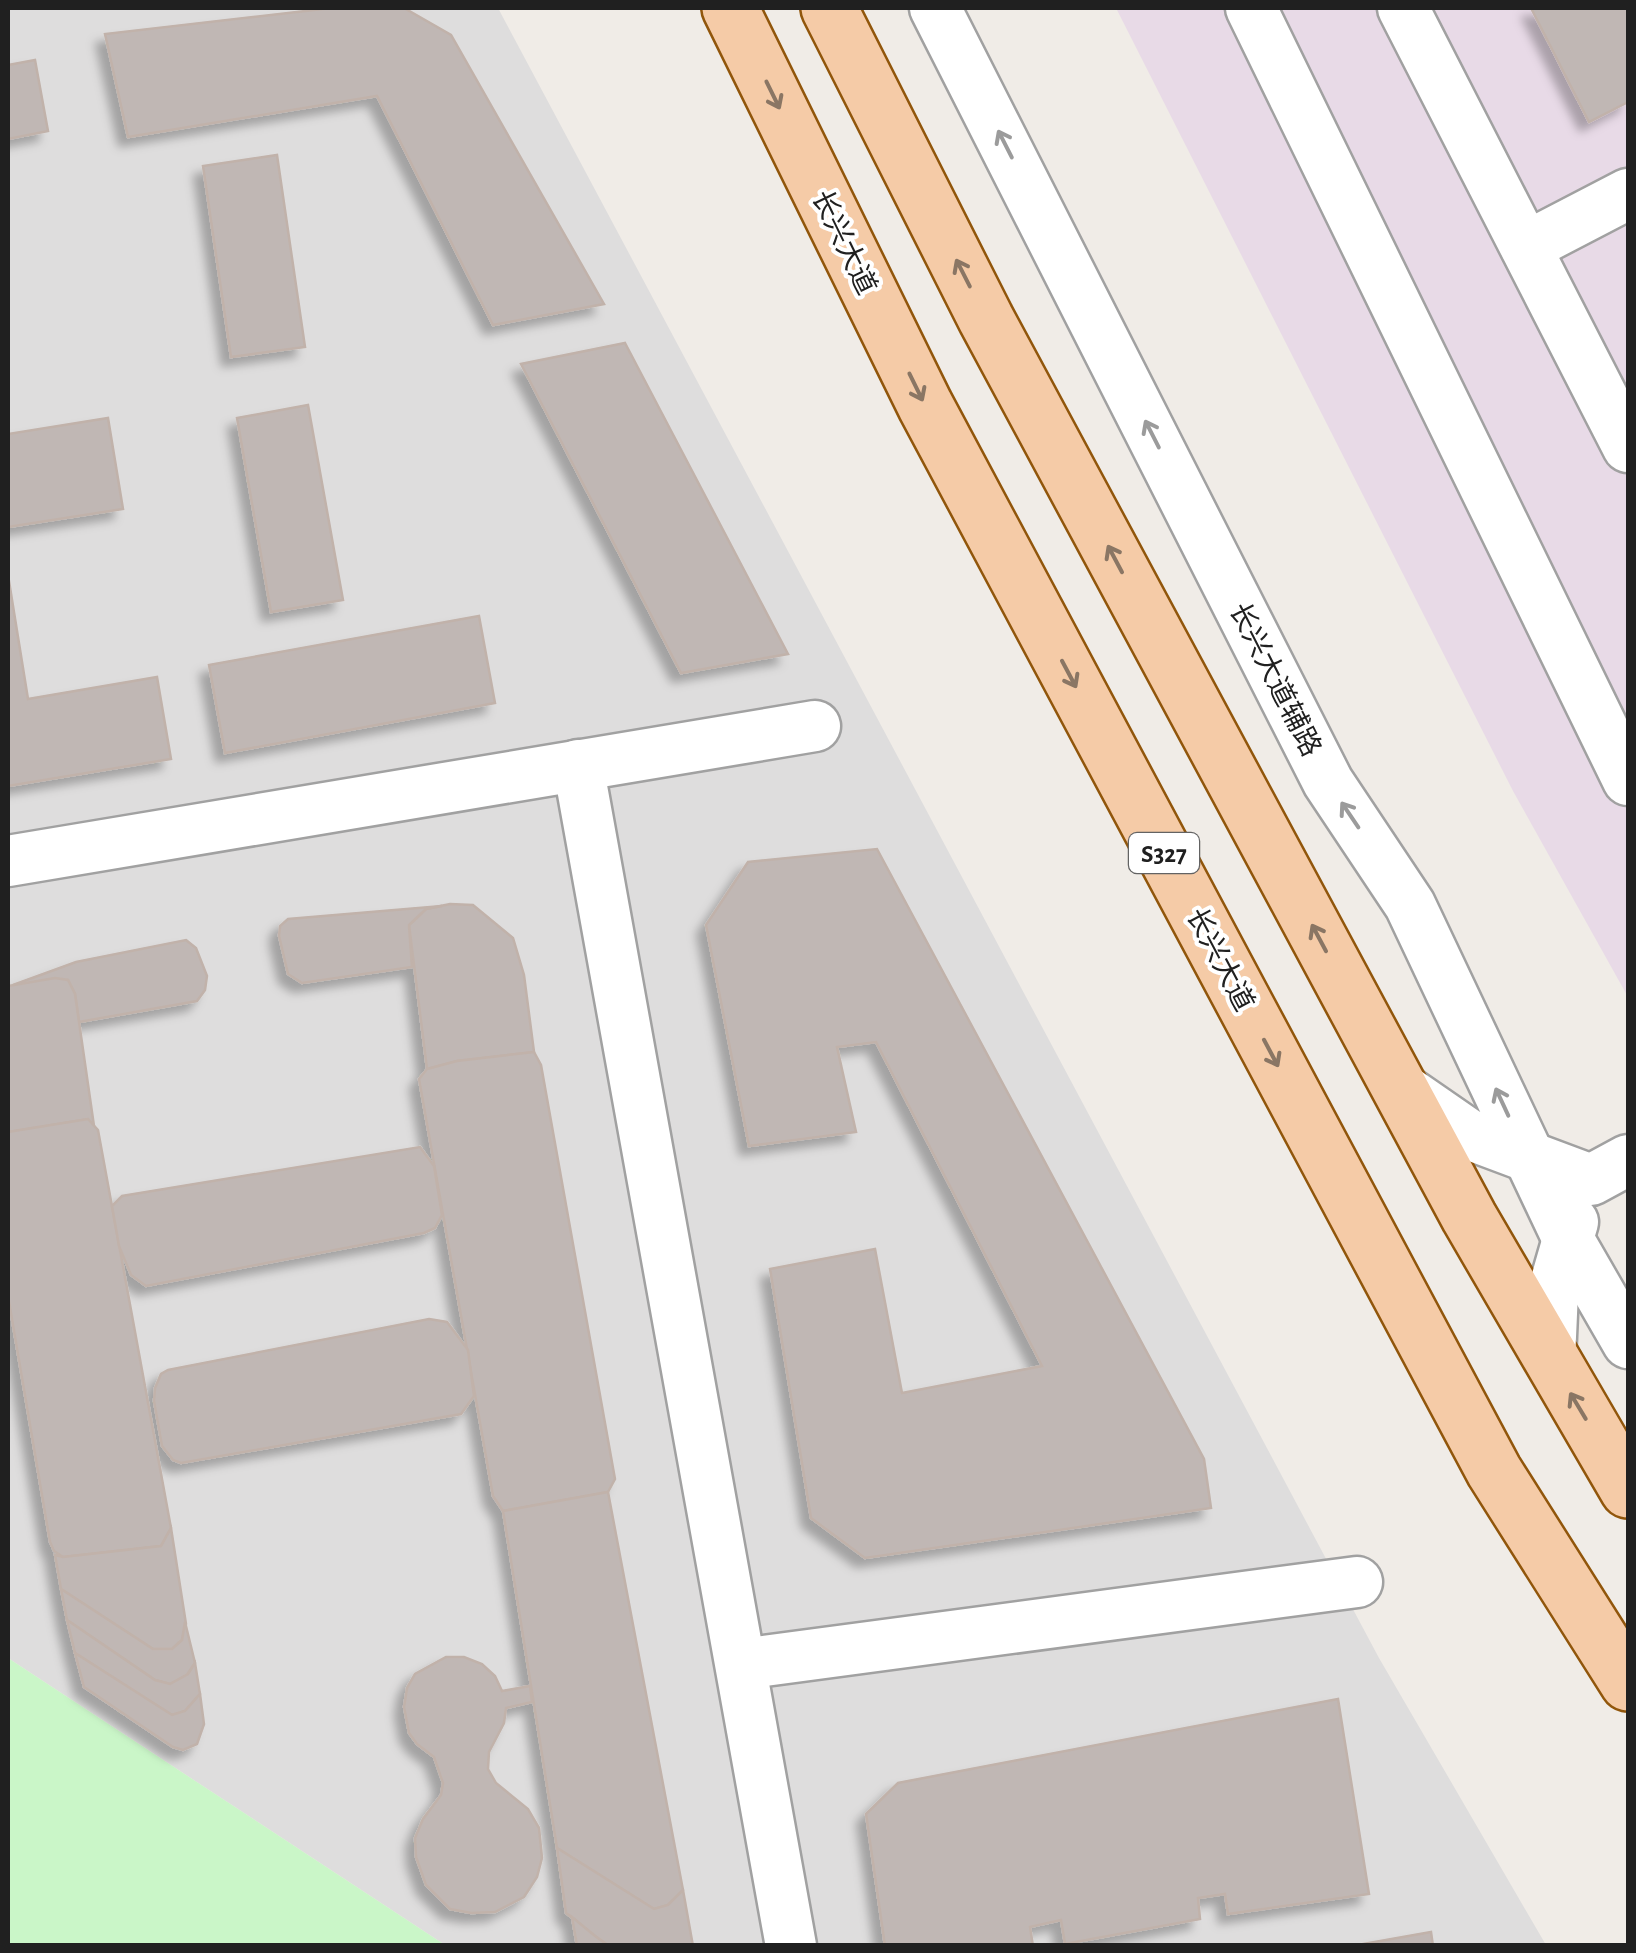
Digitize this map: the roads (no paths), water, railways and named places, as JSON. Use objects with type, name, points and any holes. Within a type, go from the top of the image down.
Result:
[{"type":"main road","name":"长兴大道","points":[[730,8],[925,404],[1485,1454],[1628,1683]]},
{"type":"main road","points":[[828,8],[995,336],[1400,1087],[1550,1359],[1628,1490]]},
{"type":"street","name":"长兴大道辅路","points":[[935,8],[1328,782],[1410,905],[1567,1237],[1628,1343]]},
{"type":"street","points":[[1251,8],[1628,780]]},
{"type":"street","points":[[1404,8],[1628,447]]},
{"type":"street","points":[[1526,247],[1628,194]]},
{"type":"street","points":[[8,860],[815,726]]},
{"type":"street","points":[[578,765],[791,1946]]},
{"type":"street","points":[[1400,1087],[1454,1128],[1530,1160],[1610,1170],[1567,1237],[1553,1291],[1550,1359]]},
{"type":"street","points":[[740,1664],[1357,1582]]}]
